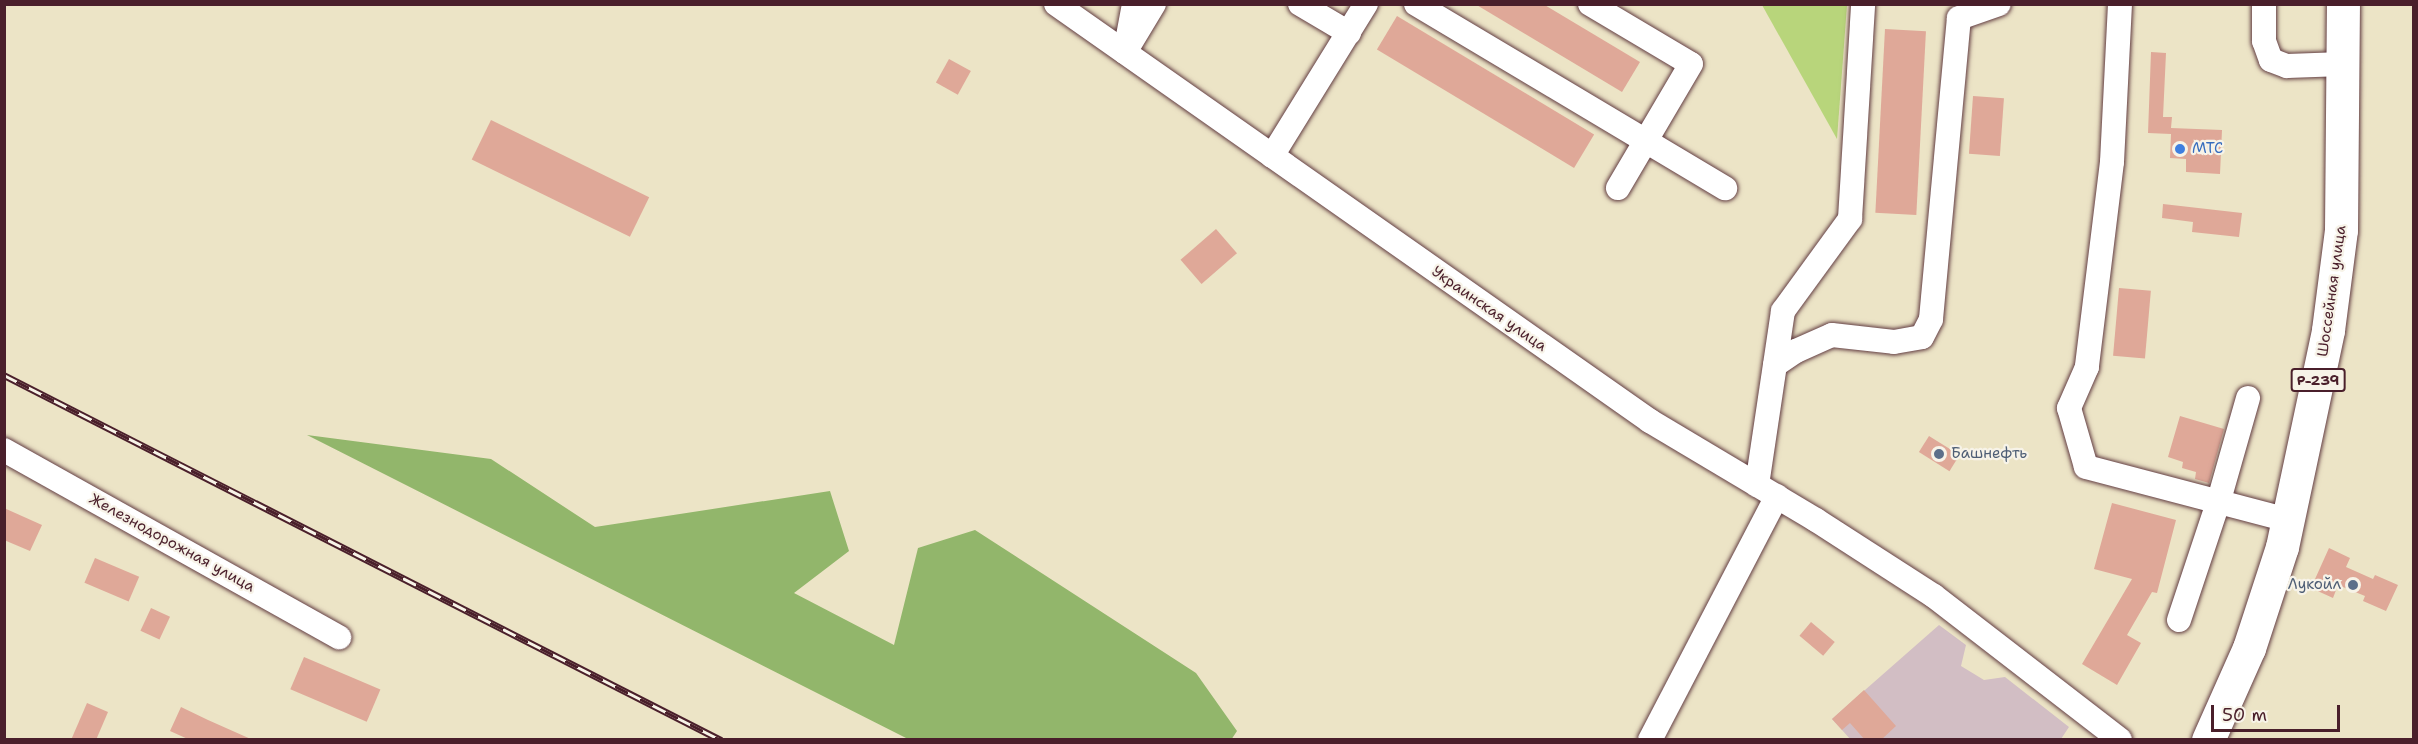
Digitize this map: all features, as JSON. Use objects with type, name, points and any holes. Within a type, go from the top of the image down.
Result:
[{"type":"highway","name":"Шоссейная улица","points":[[2208,740],[2249,648],[2288,520],[2328,330],[2341,230],[2343,4]]},
{"type":"street","name":"Украинская улица","points":[[1056,4],[1650,421],[1934,596],[2120,740]]},
{"type":"street","points":[[1125,52],[1134,4]]},
{"type":"street","points":[[1125,52],[1154,4]]},
{"type":"street","points":[[1300,4],[1349,33]]},
{"type":"street","points":[[1272,156],[1366,4]]},
{"type":"street","points":[[1416,4],[1647,139],[1725,188]]},
{"type":"street","points":[[1590,4],[1691,64],[1618,188]]},
{"type":"street","points":[[1650,740],[1767,491],[1775,365],[1783,311],[1850,219],[1863,4]]},
{"type":"street","points":[[1775,365],[1796,351],[1832,335],[1894,342],[1922,337],[1931,319],[1959,18],[1999,4]]},
{"type":"street","points":[[2120,4],[2112,162],[2087,367],[2070,408],[2086,467],[2288,520]]},
{"type":"street","points":[[2264,4],[2264,41],[2271,60],[2287,66],[2343,64]]},
{"type":"street","points":[[2180,620],[2220,501],[2248,398]]},
{"type":"street","name":"Железнодорожная улица","points":[[4,450],[339,637]]},
{"type":"shaded area","points":[[1939,625],[1966,645],[1961,666],[1984,680],[2005,677],[2069,727],[2061,739],[1851,740],[1832,719]]},
{"type":"green space","points":[[1762,5],[1847,5],[1837,139]]},
{"type":"green space","points":[[307,435],[491,459],[595,527],[830,491],[849,551],[794,593],[894,645],[918,548],[975,530],[1196,673],[1237,731],[1231,740],[908,739]]},
{"type":"building","points":[[1475,4],[1543,4],[1640,62],[1622,92]]},
{"type":"building","points":[[1397,16],[1594,134],[1574,168],[1377,49]]},
{"type":"building","points":[[1885,29],[1926,31],[1916,215],[1875,213]]},
{"type":"building","points":[[2151,52],[2166,53],[2163,117],[2172,117],[2171,128],[2222,130],[2220,174],[2186,172],[2186,159],[2170,158],[2171,134],[2148,133]]},
{"type":"building","points":[[949,59],[971,71],[958,95],[936,83]]},
{"type":"building","points":[[1973,96],[2004,98],[2000,156],[1969,154]]},
{"type":"building","points":[[491,120],[649,197],[630,237],[472,160]]},
{"type":"building","points":[[2163,204],[2242,213],[2239,237],[2192,232],[2193,222],[2162,218]]},
{"type":"building","points":[[1216,229],[1237,253],[1202,284],[1181,260]]},
{"type":"building","points":[[2119,288],[2151,291],[2145,359],[2113,356]]},
{"type":"building","points":[[2180,416],[2224,429],[2209,483],[2195,479],[2196,472],[2182,468],[2183,462],[2168,457]]},
{"type":"building","name":"Башнефть","points":[[1929,436],[1960,455],[1949,471],[1919,452]]},
{"type":"building","points":[[2112,503],[2176,520],[2157,593],[2152,592],[2127,635],[2141,643],[2117,685],[2082,664],[2132,579],[2094,569]]},
{"type":"building","points":[[4,508],[42,525],[30,551],[4,540]]},
{"type":"building","points":[[2329,548],[2350,558],[2346,567],[2373,579],[2375,575],[2398,585],[2386,611],[2363,601],[2365,596],[2338,585],[2333,598],[2311,588]]},
{"type":"building","points":[[95,558],[139,577],[129,602],[84,583]]},
{"type":"building","points":[[151,608],[170,617],[159,640],[140,631]]},
{"type":"building","points":[[1811,622],[1835,642],[1823,656],[1799,636]]},
{"type":"building","points":[[304,657],[380,689],[367,722],[290,689]]},
{"type":"building","points":[[1864,690],[1896,726],[1881,740],[1865,740],[1850,723],[1842,730],[1832,719]]},
{"type":"building","points":[[87,703],[108,712],[96,740],[71,740]]},
{"type":"building","points":[[181,707],[253,740],[190,740],[170,731]]},
{"type":"railway","points":[[4,375],[721,740]]},
{"type":"place","name":"МТС","points":[[2180,149]]},
{"type":"place","name":"Башнефть","points":[[1939,454]]},
{"type":"place","name":"Лукойл","points":[[2353,585]]}]
